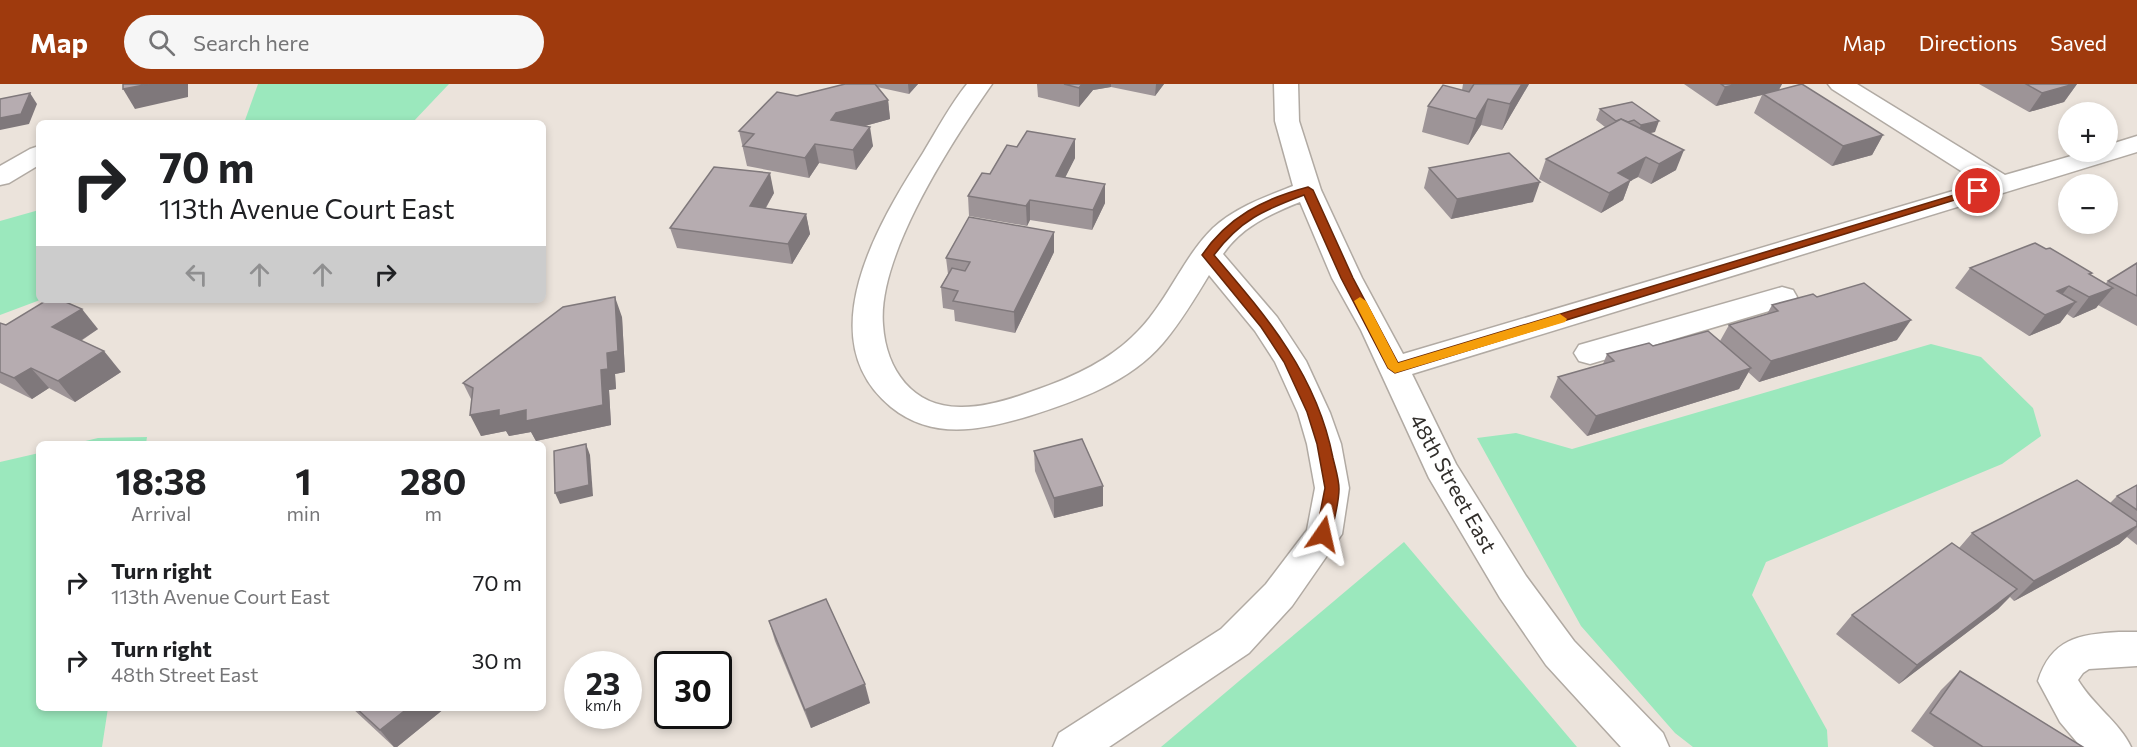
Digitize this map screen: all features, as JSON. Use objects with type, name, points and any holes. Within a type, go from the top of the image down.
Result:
[{"type":"street","points":[[981,84],[971,95],[894,226],[867,308],[868,335],[876,366],[884,382],[904,401],[925,412],[959,419],[1023,406],[1091,381],[1140,347],[1163,323],[1225,232],[1242,219],[1270,204],[1308,190]]},
{"type":"street","name":"48th Street East","points":[[1286,84],[1287,121],[1308,190],[1347,278],[1395,368],[1441,469],[1512,587],[1560,653],[1648,747]]},
{"type":"street","points":[[1840,84],[2000,184]]},
{"type":"street","points":[[1395,368],[2137,144]]},
{"type":"street","points":[[0,177],[36,156]]},
{"type":"street","points":[[1074,747],[1235,641],[1279,595],[1323,534],[1332,488],[1324,444],[1314,412],[1290,361],[1266,324],[1208,255]]},
{"type":"street","points":[[1644,294],[1681,326]]},
{"type":"street","points":[[1590,353],[1782,297]]},
{"type":"street","points":[[2110,747],[2085,725],[2068,702],[2058,681],[2064,665],[2080,655],[2106,649],[2137,649]]},
{"type":"green space","points":[[258,84],[449,84],[415,120],[245,120]]},
{"type":"green space","points":[[36,211],[36,302],[0,315],[0,221]]},
{"type":"green space","points":[[1931,344],[1981,357],[2033,408],[2041,436],[2002,464],[1766,562],[1752,595],[1827,730],[1828,747],[1693,747],[1675,733],[1581,626],[1477,438],[1516,433],[1572,449]]},
{"type":"green space","points":[[147,437],[146,441],[86,441],[98,438]]},
{"type":"green space","points":[[36,454],[36,711],[108,711],[102,747],[0,747],[0,462]]},
{"type":"green space","points":[[1404,542],[1577,747],[1161,747]]},
{"type":"building","points":[[123,84],[149,84],[123,89]]},
{"type":"building","points":[[845,84],[875,84],[888,100],[836,113],[831,120],[870,127],[853,150],[815,144],[805,158],[743,146],[754,134],[739,131],[777,92],[797,96]]},
{"type":"building","points":[[1064,84],[1082,84],[1079,88]]},
{"type":"building","points":[[1474,84],[1522,84],[1510,104],[1488,99],[1476,119],[1428,106],[1443,85],[1469,92]]},
{"type":"building","points":[[1721,84],[1738,84],[1725,87]]},
{"type":"building","points":[[1802,84],[1883,135],[1843,146],[1763,94]]},
{"type":"building","points":[[2026,84],[2074,84],[2042,93]]},
{"type":"building","points":[[30,93],[21,114],[0,118],[0,99]]},
{"type":"building","points":[[1632,102],[1659,121],[1641,125],[1634,120],[1616,121],[1600,109]]},
{"type":"building","points":[[1621,119],[1684,150],[1659,164],[1646,157],[1618,173],[1631,180],[1609,193],[1546,159]]},
{"type":"building","points":[[1027,131],[1075,139],[1056,176],[1105,184],[1093,210],[1030,200],[1026,206],[968,196],[982,173],[990,174],[1007,145],[1017,147]]},
{"type":"building","points":[[1509,153],[1540,182],[1457,199],[1429,168]]},
{"type":"building","points":[[714,167],[770,173],[750,206],[806,214],[788,244],[670,228]]},
{"type":"building","points":[[969,217],[1054,232],[1014,312],[953,301],[958,291],[941,287],[952,268],[965,271],[970,262],[946,258]]},
{"type":"building","points":[[2035,243],[2046,249],[2050,248],[2113,288],[2089,297],[2069,286],[2057,291],[2076,302],[2045,315],[1970,268]]},
{"type":"building","points":[[2137,263],[2137,296],[2108,281]]},
{"type":"building","points":[[1864,283],[1911,320],[1771,361],[1729,325],[1778,311],[1772,305],[1813,294],[1817,297]]},
{"type":"building","points":[[615,297],[618,351],[607,353],[608,369],[601,370],[603,405],[526,421],[526,410],[499,416],[499,410],[470,415],[473,388],[463,383],[563,307]]},
{"type":"building","points":[[42,303],[68,303],[82,309],[52,327],[104,351],[58,381],[31,368],[14,378],[0,372],[0,323],[6,325]]},
{"type":"building","points":[[1708,331],[1751,368],[1596,416],[1558,377],[1614,361],[1607,354],[1649,343],[1653,346]]},
{"type":"building","points":[[1082,439],[1103,486],[1054,498],[1034,451]]},
{"type":"building","points":[[586,444],[589,485],[555,493],[554,451]]},
{"type":"building","points":[[2077,480],[2137,522],[2137,526],[2034,581],[1972,533]]},
{"type":"building","points":[[2137,485],[2137,510],[2117,496]]},
{"type":"building","points":[[1952,543],[2017,589],[1917,665],[1852,615]]},
{"type":"building","points":[[826,599],[865,684],[805,710],[769,621]]},
{"type":"building","points":[[1960,671],[2083,747],[1983,747],[1930,713]]},
{"type":"building","points":[[359,711],[404,711],[380,730]]},
{"type":"slow traffic","points":[[1360,301],[1395,368],[1560,319]]},
{"type":"route","points":[[1323,534],[1332,488],[1324,444],[1314,412],[1290,361],[1266,324],[1208,255],[1225,232],[1242,219],[1270,204],[1308,190],[1347,278],[1395,368],[1978,191]]}]
